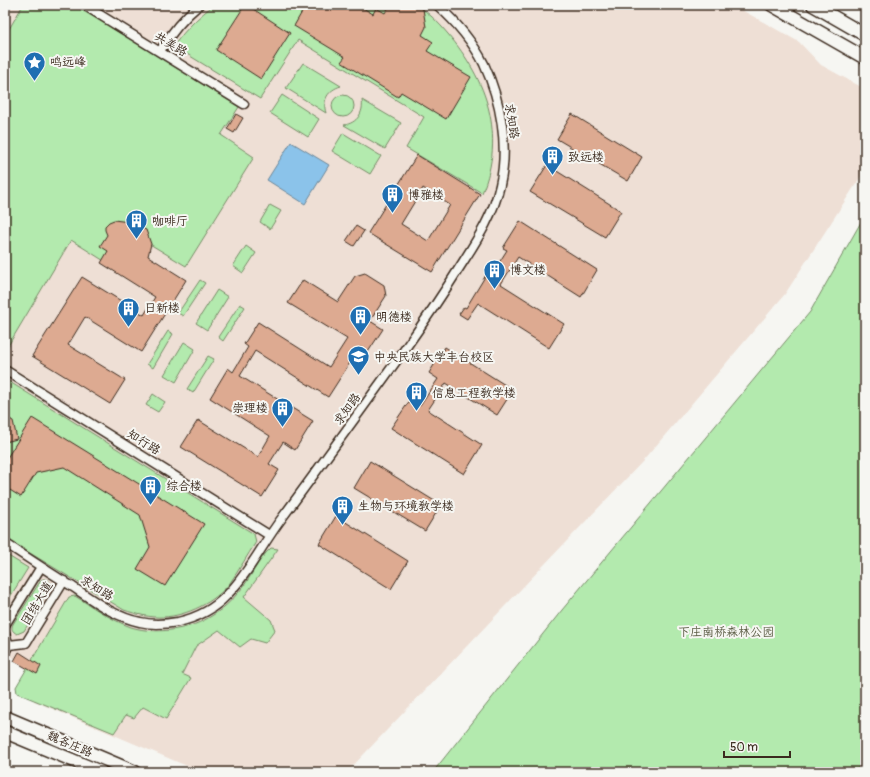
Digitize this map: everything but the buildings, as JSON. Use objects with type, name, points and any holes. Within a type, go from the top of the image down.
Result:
[{"type":"main road","points":[[772,5],[865,58]]},
{"type":"main road","points":[[813,5],[865,35]]},
{"type":"main road","name":"魏各庄路","points":[[5,717],[135,772]]},
{"type":"main road","name":"魏各庄路","points":[[5,732],[101,772]]},
{"type":"street","name":"共美路","points":[[84,5],[244,104]]},
{"type":"street","points":[[160,51],[170,34],[185,17],[199,5]]},
{"type":"street","name":"求知路","points":[[5,543],[119,615],[140,622],[157,624],[178,622],[203,613],[214,607],[228,595],[269,535],[435,308],[483,230],[493,209],[500,186],[504,162],[501,120],[495,93],[484,64],[466,36],[450,16],[437,5]]},
{"type":"street","name":"知行路","points":[[5,370],[269,535]]},
{"type":"street","name":"团结大道","points":[[5,625],[41,567]]},
{"type":"street","name":"团结大道","points":[[5,634],[7,648],[26,643],[64,581]]},
{"type":"shaded area","name":"中央民族大学丰台校区","points":[[5,5],[733,5],[799,42],[821,65],[865,89],[865,170],[785,294],[643,461],[347,772],[201,772],[34,701],[35,670],[5,653]]},
{"type":"green space","points":[[23,5],[75,5],[239,107],[221,135],[254,157],[186,266],[130,232],[109,264],[71,240],[5,351],[5,36]]},
{"type":"green space","points":[[214,5],[417,5],[441,26],[462,52],[482,89],[489,109],[492,129],[492,150],[489,171],[482,193],[406,148],[424,117],[298,40],[260,99],[177,48],[175,44],[184,33],[198,18]]},
{"type":"green space","points":[[303,63],[341,86],[333,90],[327,96],[325,104],[326,113],[286,88]]},
{"type":"green space","points":[[282,95],[319,119],[308,137],[270,113]]},
{"type":"green space","points":[[339,95],[347,95],[354,102],[354,110],[347,117],[339,117],[332,110],[332,102]]},
{"type":"green space","points":[[362,100],[401,123],[385,149],[344,125],[353,122],[359,117],[362,109]]},
{"type":"green space","points":[[343,133],[381,156],[370,174],[332,151]]},
{"type":"green space","points":[[270,205],[281,211],[270,229],[260,222]]},
{"type":"green space","name":"下庄南桥森林公园","points":[[865,215],[865,761],[854,772],[433,772],[562,610],[810,312]]},
{"type":"green space","points":[[246,246],[256,253],[243,273],[233,266]]},
{"type":"green space","points":[[200,280],[205,283],[183,316],[178,313]]},
{"type":"green space","points":[[217,290],[228,297],[207,330],[196,323]]},
{"type":"green space","points":[[240,304],[245,307],[223,341],[218,337]]},
{"type":"green space","points":[[168,331],[173,334],[153,368],[147,364]]},
{"type":"green space","points":[[184,342],[195,349],[176,382],[164,375]]},
{"type":"green space","points":[[208,356],[214,359],[193,393],[187,389]]},
{"type":"green space","points":[[5,379],[254,534],[256,542],[224,590],[209,602],[181,614],[158,617],[138,614],[124,610],[5,538]]},
{"type":"green space","points":[[153,394],[165,402],[158,412],[146,405]]},
{"type":"green space","points":[[271,548],[278,549],[244,597],[271,620],[275,630],[265,643],[251,639],[240,647],[219,630],[196,646],[182,674],[191,678],[166,719],[143,707],[134,718],[126,715],[114,733],[17,693],[16,687],[69,597],[75,596],[109,617],[131,627],[152,631],[174,630],[204,620],[217,613],[227,605],[243,588],[262,558]]},
{"type":"green space","points":[[5,554],[28,568],[5,605]]},
{"type":"green space","points":[[43,579],[46,579],[51,583],[51,586],[24,631],[17,634],[12,630],[13,624]]},
{"type":"water","points":[[291,142],[329,165],[305,204],[267,180]]},
{"type":"place","name":"鸣远峰","points":[[34,82]]},
{"type":"place","name":"致远楼","points":[[552,176]]},
{"type":"place","name":"博雅楼","points":[[393,214]]},
{"type":"place","name":"咖啡厅","points":[[136,240]]},
{"type":"place","name":"博文楼","points":[[494,290]]},
{"type":"place","name":"日新楼","points":[[129,328]]},
{"type":"place","name":"明德楼","points":[[360,336]]},
{"type":"place","name":"中央民族大学丰台校区","points":[[359,376]]},
{"type":"place","name":"信息工程教学楼","points":[[417,412]]},
{"type":"place","name":"崇理楼","points":[[283,428]]},
{"type":"place","name":"综合楼","points":[[150,506]]},
{"type":"place","name":"生物与环境教学楼","points":[[343,526]]}]
